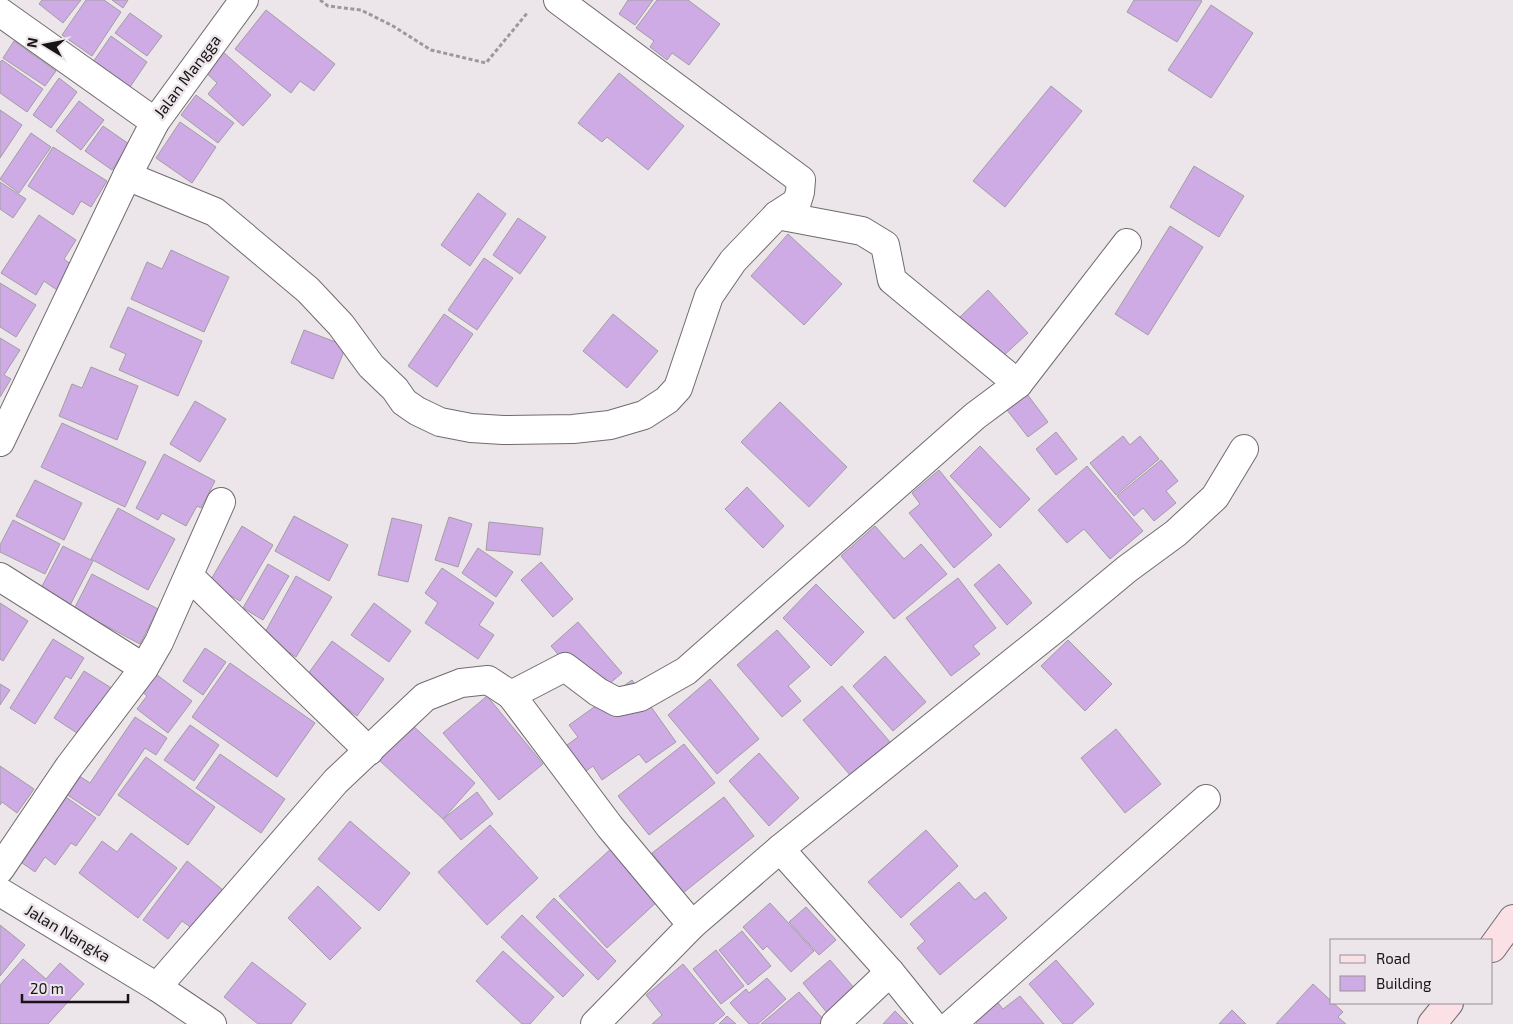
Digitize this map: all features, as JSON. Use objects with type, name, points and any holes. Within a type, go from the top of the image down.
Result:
[{"type":"street","name":"Jalan Mangga","points":[[2,18],[155,122],[244,0]]},
{"type":"street","points":[[127,176],[215,212],[308,290],[341,325],[371,366],[395,389],[404,402],[416,411],[440,422],[471,428],[503,430],[573,429],[610,425],[644,415],[667,400],[678,388],[709,296],[733,262],[777,215],[796,202],[800,192],[800,180],[545,4]]},
{"type":"street","points":[[0,442],[127,176],[155,122]]},
{"type":"street","points":[[777,215],[862,231],[885,245],[892,280],[1018,384]]},
{"type":"street","points":[[511,695],[565,667],[598,692],[617,702],[640,696],[686,671],[975,416],[1018,384],[1127,243]]},
{"type":"street","points":[[594,1024],[692,925],[780,849],[1127,569],[1176,533],[1215,497],[1244,449]]},
{"type":"street","points":[[1,889],[69,767],[144,668],[159,642],[221,502]]},
{"type":"street","points":[[189,576],[369,751]]},
{"type":"street","points":[[0,577],[144,668]]},
{"type":"street","points":[[157,987],[336,781],[425,697],[461,683],[488,680],[511,695],[610,827],[692,925]]},
{"type":"street","points":[[952,1024],[1206,799]]},
{"type":"street","points":[[780,849],[890,972],[932,1024]]},
{"type":"street","name":"Jalan Nangka","points":[[1,889],[157,987],[212,1024]]},
{"type":"street","points":[[1493,947],[1513,919]]},
{"type":"street","points":[[835,1024],[890,972]]},
{"type":"street","points":[[1432,1024],[1447,1004]]},
{"type":"path","points":[[320,0],[328,6],[361,10],[393,26],[431,50],[486,63],[545,4]]},
{"type":"building","points":[[42,0],[81,0],[63,23],[39,4]]},
{"type":"building","points":[[86,0],[104,0],[121,12],[92,56],[62,35]]},
{"type":"building","points":[[112,0],[128,0],[123,8]]},
{"type":"building","points":[[628,0],[653,0],[635,25],[619,14]]},
{"type":"building","points":[[657,0],[688,0],[720,24],[689,65],[672,53],[667,60],[650,47],[654,41],[636,28]]},
{"type":"building","points":[[1134,0],[1202,1],[1177,42],[1127,12]]},
{"type":"building","points":[[1211,5],[1253,33],[1211,98],[1168,70]]},
{"type":"building","points":[[266,10],[335,64],[314,91],[300,81],[291,93],[235,49]]},
{"type":"building","points":[[130,13],[162,36],[147,56],[115,33]]},
{"type":"building","points":[[111,36],[147,62],[130,87],[93,62]]},
{"type":"building","points":[[14,41],[56,71],[45,86],[3,58]]},
{"type":"building","points":[[221,50],[271,95],[243,126],[208,94],[217,83],[203,70]]},
{"type":"building","points":[[2,60],[43,89],[27,112],[0,93],[0,62]]},
{"type":"building","points":[[619,73],[684,126],[648,170],[607,137],[602,142],[578,123]]},
{"type":"building","points":[[59,78],[77,92],[51,128],[33,115]]},
{"type":"building","points":[[1051,86],[1082,111],[1005,207],[973,181]]},
{"type":"building","points":[[196,95],[234,123],[218,143],[181,115]]},
{"type":"building","points":[[79,101],[104,120],[81,150],[56,131]]},
{"type":"building","points":[[0,110],[22,125],[0,158]]},
{"type":"building","points":[[180,122],[216,147],[192,183],[156,158]]},
{"type":"building","points":[[103,126],[129,144],[112,170],[85,151]]},
{"type":"building","points":[[31,133],[51,147],[19,193],[0,179]]},
{"type":"building","points":[[53,147],[107,181],[91,207],[81,201],[73,215],[28,186]]},
{"type":"building","points":[[1194,166],[1244,196],[1219,237],[1170,207]]},
{"type":"building","points":[[0,182],[26,199],[13,218],[0,209]]},
{"type":"building","points":[[478,193],[506,214],[470,266],[441,245]]},
{"type":"building","points":[[39,215],[76,240],[64,259],[73,266],[57,290],[44,281],[36,295],[1,273]]},
{"type":"building","points":[[518,218],[546,237],[520,274],[493,255]]},
{"type":"building","points":[[1170,226],[1203,247],[1148,335],[1115,314]]},
{"type":"building","points":[[788,234],[842,284],[804,325],[751,276]]},
{"type":"building","points":[[171,250],[229,277],[204,332],[131,299],[147,262],[162,269]]},
{"type":"building","points":[[484,258],[513,278],[477,330],[448,310]]},
{"type":"building","points":[[0,283],[36,305],[16,337],[0,327]]},
{"type":"building","points":[[988,290],[1028,333],[1000,359],[960,317]]},
{"type":"building","points":[[128,307],[202,341],[178,396],[119,370],[126,354],[110,347]]},
{"type":"building","points":[[444,314],[473,334],[437,387],[408,366]]},
{"type":"building","points":[[613,314],[658,351],[627,388],[583,351]]},
{"type":"building","points":[[304,330],[346,346],[333,379],[291,363]]},
{"type":"building","points":[[0,338],[20,350],[4,375],[11,379],[0,397]]},
{"type":"building","points":[[91,367],[138,386],[117,440],[59,416],[72,384],[82,388]]},
{"type":"building","points":[[1027,394],[1048,422],[1028,437],[1007,410]]},
{"type":"building","points":[[195,401],[226,419],[200,462],[170,444]]},
{"type":"building","points":[[780,402],[847,467],[809,507],[741,442]]},
{"type":"building","points":[[62,423],[146,462],[125,507],[41,467]]},
{"type":"building","points":[[1056,432],[1077,459],[1056,475],[1036,449]]},
{"type":"building","points":[[1123,436],[1130,445],[1140,436],[1159,459],[1116,495],[1090,463]]},
{"type":"building","points":[[980,446],[1030,499],[1000,528],[950,476]]},
{"type":"building","points":[[164,454],[215,481],[201,508],[197,506],[186,526],[162,513],[158,520],[136,508]]},
{"type":"building","points":[[1161,460],[1178,481],[1166,491],[1176,503],[1154,521],[1143,508],[1134,516],[1117,496]]},
{"type":"building","points":[[1087,466],[1143,531],[1110,559],[1084,529],[1067,543],[1038,510]]},
{"type":"building","points":[[939,470],[992,535],[954,568],[909,513],[920,504],[912,493]]},
{"type":"building","points":[[35,480],[82,503],[64,540],[16,516]]},
{"type":"building","points":[[747,487],[784,526],[763,548],[725,509]]},
{"type":"building","points":[[118,508],[175,539],[148,590],[91,559]]},
{"type":"building","points":[[294,516],[348,545],[329,581],[275,551]]},
{"type":"building","points":[[449,517],[472,524],[458,567],[435,560]]},
{"type":"building","points":[[392,518],[422,525],[408,582],[378,575]]},
{"type":"building","points":[[13,520],[60,544],[45,574],[0,552],[0,545]]},
{"type":"building","points":[[489,522],[543,528],[540,555],[486,550]]},
{"type":"building","points":[[242,526],[273,545],[240,601],[209,583]]},
{"type":"building","points":[[875,526],[904,559],[921,544],[947,574],[894,619],[841,556]]},
{"type":"building","points":[[63,546],[93,561],[68,609],[38,594]]},
{"type":"building","points":[[478,548],[513,572],[496,597],[462,573]]},
{"type":"building","points":[[541,562],[573,599],[553,617],[521,580]]},
{"type":"building","points":[[268,564],[289,576],[263,620],[243,608]]},
{"type":"building","points":[[999,564],[1032,603],[1007,625],[974,585]]},
{"type":"building","points":[[442,568],[494,603],[479,625],[494,635],[478,659],[425,623],[438,603],[425,593]]},
{"type":"building","points":[[92,574],[158,609],[140,644],[74,609]]},
{"type":"building","points":[[296,576],[332,597],[296,657],[263,636]]},
{"type":"building","points":[[958,578],[996,628],[973,646],[980,654],[951,676],[906,618]]},
{"type":"building","points":[[816,584],[864,632],[831,666],[783,618]]},
{"type":"building","points":[[0,603],[28,621],[3,661],[0,659]]},
{"type":"building","points":[[374,603],[411,631],[389,662],[351,635]]},
{"type":"building","points":[[578,622],[622,673],[594,697],[551,646]]},
{"type":"building","points":[[777,630],[810,667],[788,686],[801,701],[782,717],[737,665]]},
{"type":"building","points":[[53,639],[84,658],[71,679],[66,676],[35,724],[10,708]]},
{"type":"building","points":[[1068,640],[1112,684],[1085,711],[1041,666]]},
{"type":"building","points":[[332,641],[384,679],[357,716],[305,678]]},
{"type":"building","points":[[205,648],[226,662],[203,695],[183,681]]},
{"type":"building","points":[[885,656],[926,702],[893,731],[853,686]]},
{"type":"building","points":[[230,663],[315,723],[277,777],[192,717]]},
{"type":"building","points":[[84,671],[113,689],[83,737],[54,718]]},
{"type":"building","points":[[153,672],[192,701],[168,733],[137,709],[147,696],[140,690]]},
{"type":"building","points":[[710,679],[759,739],[717,774],[668,715]]},
{"type":"building","points":[[632,680],[676,742],[646,763],[639,754],[602,780],[593,766],[582,774],[563,748],[578,737],[569,725]]},
{"type":"building","points":[[0,684],[10,690],[0,705]]},
{"type":"building","points":[[842,686],[890,742],[850,775],[803,720]]},
{"type":"building","points":[[487,696],[543,764],[499,800],[443,733]]},
{"type":"building","points":[[135,717],[167,738],[156,755],[145,748],[99,816],[60,790],[73,772],[90,783]]},
{"type":"building","points":[[411,724],[475,783],[443,819],[379,760]]},
{"type":"building","points":[[190,725],[219,745],[194,781],[164,760]]},
{"type":"building","points":[[1116,729],[1161,784],[1125,813],[1081,758]]},
{"type":"building","points":[[684,744],[715,783],[649,835],[618,796]]},
{"type":"building","points":[[759,753],[799,798],[769,826],[729,781]]},
{"type":"building","points":[[220,754],[285,799],[261,833],[196,788]]},
{"type":"building","points":[[146,757],[215,807],[188,845],[118,795]]},
{"type":"building","points":[[0,766],[34,789],[17,813],[2,802],[0,805]]},
{"type":"building","points":[[477,792],[493,814],[461,840],[443,819]]},
{"type":"building","points":[[60,793],[96,818],[76,846],[71,843],[55,865],[45,857],[35,872],[15,858]]},
{"type":"building","points":[[724,797],[754,836],[683,893],[652,853]]},
{"type":"building","points":[[350,821],[410,873],[379,911],[318,859]]},
{"type":"building","points":[[490,825],[538,878],[487,925],[438,872]]},
{"type":"building","points":[[926,830],[958,866],[901,918],[868,882]]},
{"type":"building","points":[[131,833],[177,868],[138,918],[79,873],[102,841],[117,852]]},
{"type":"building","points":[[613,847],[660,899],[607,948],[559,896]]},
{"type":"building","points":[[187,861],[223,890],[193,929],[182,921],[168,939],[143,920]]},
{"type":"building","points":[[959,882],[975,900],[985,892],[1007,918],[940,975],[917,948],[925,941],[910,924]]},
{"type":"building","points":[[318,886],[361,928],[330,960],[288,918]]},
{"type":"building","points":[[554,898],[616,961],[598,980],[536,917]]},
{"type":"building","points":[[770,903],[814,951],[791,972],[767,946],[763,950],[743,927]]},
{"type":"building","points":[[806,907],[836,940],[819,955],[789,922]]},
{"type":"building","points":[[522,915],[584,975],[563,997],[501,937]]},
{"type":"building","points":[[0,925],[25,945],[0,976]]},
{"type":"building","points":[[742,931],[771,966],[748,985],[719,950]]},
{"type":"building","points":[[716,950],[744,986],[721,1004],[693,969]]},
{"type":"building","points":[[503,951],[554,997],[530,1024],[522,1024],[476,981]]},
{"type":"building","points":[[23,959],[46,979],[60,963],[84,984],[48,1024],[0,1024],[0,985]]},
{"type":"building","points":[[830,960],[856,990],[828,1014],[803,983]]},
{"type":"building","points":[[1056,960],[1094,1004],[1072,1024],[1063,1024],[1029,984]]},
{"type":"building","points":[[252,962],[306,1004],[291,1024],[258,1024],[224,997]]},
{"type":"building","points":[[683,964],[725,1014],[713,1024],[652,1024],[662,1015],[646,995]]},
{"type":"building","points":[[767,978],[786,999],[758,1024],[749,1024],[730,1003],[746,989],[749,993]]},
{"type":"building","points":[[1313,984],[1330,1000],[1330,1004],[1334,1004],[1343,1012],[1338,1017],[1346,1024],[1276,1024]]},
{"type":"building","points":[[799,992],[824,1020],[819,1024],[761,1024]]},
{"type":"building","points":[[1020,996],[1044,1024],[977,1024],[971,1017],[994,998],[1003,1009]]},
{"type":"building","points":[[1232,1010],[1246,1024],[1219,1024]]},
{"type":"building","points":[[895,1011],[908,1024],[883,1024]]},
{"type":"building","points":[[727,1016],[736,1024],[719,1024]]}]
